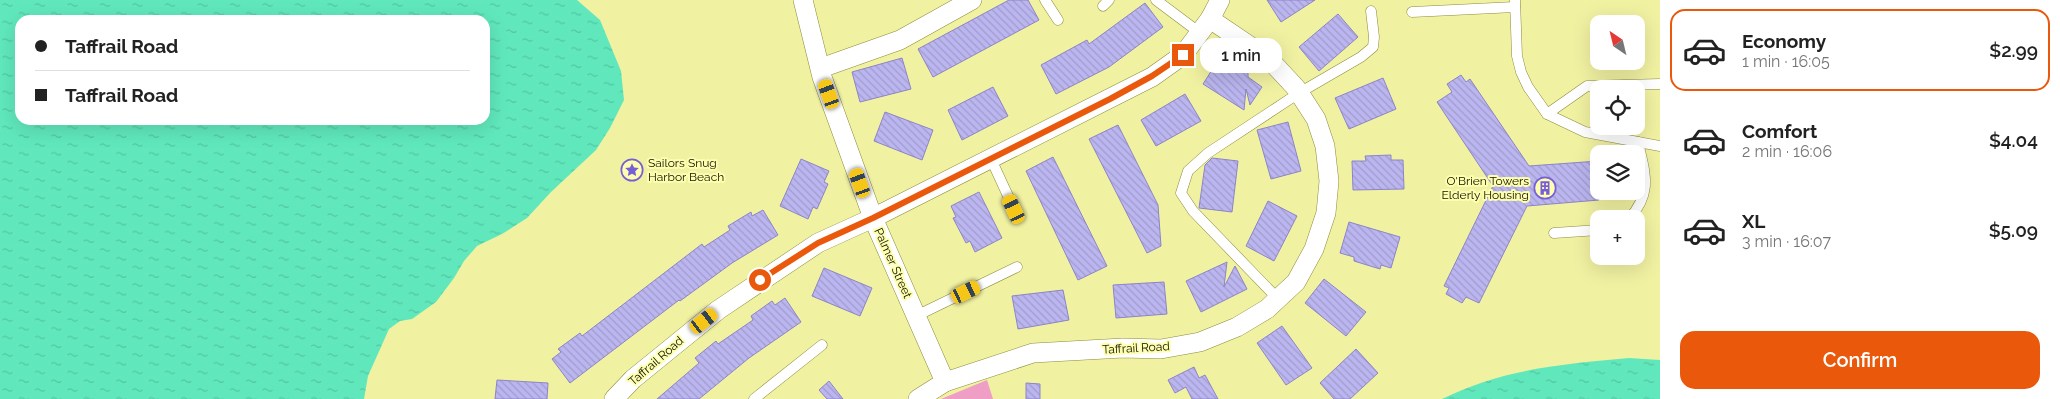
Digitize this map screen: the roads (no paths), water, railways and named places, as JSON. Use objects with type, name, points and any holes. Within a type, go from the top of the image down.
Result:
[{"type":"street","name":"Palmer Street","points":[[803,0],[822,77],[873,218],[945,382]]},
{"type":"street","name":"Taffrail Road","points":[[614,399],[633,379],[675,343],[739,295],[818,243],[873,218],[991,159],[1152,76],[1183,55],[1205,26],[1220,0]]},
{"type":"street","points":[[821,68],[900,40],[966,2]]},
{"type":"street","name":"Taffrail Road","points":[[918,399],[945,382],[1034,353],[1123,348],[1161,349],[1200,342],[1237,326],[1267,309],[1296,282],[1314,249],[1326,213],[1329,181],[1325,146],[1316,118],[1299,92],[1269,59],[1205,26]]},
{"type":"lane","points":[[1046,0],[1058,20]]},
{"type":"lane","points":[[1156,0],[1205,26]]},
{"type":"lane","points":[[1412,12],[1515,4],[1517,56],[1521,72],[1528,87],[1547,114],[1585,132],[1660,146]]},
{"type":"lane","points":[[1277,298],[1194,211],[1181,192],[1188,170],[1208,153],[1299,92],[1361,57],[1373,46],[1374,37],[1371,11]]},
{"type":"lane","points":[[1547,114],[1587,86],[1660,84]]},
{"type":"lane","points":[[1636,210],[1645,194],[1645,172],[1638,142]]},
{"type":"lane","points":[[991,159],[1014,209]]},
{"type":"lane","points":[[1554,233],[1590,231]]},
{"type":"lane","points":[[916,316],[1017,267]]},
{"type":"lane","points":[[754,399],[822,345]]},
{"type":"water","points":[[0,0],[577,0],[600,20],[621,71],[624,100],[610,128],[596,150],[551,192],[527,218],[502,234],[477,246],[464,261],[436,302],[412,319],[400,321],[389,329],[368,376],[364,399],[0,399]]},
{"type":"water","points":[[1629,358],[1660,360],[1660,399],[1442,399],[1510,374],[1533,369]]},
{"type":"place","name":"Sailors Snug Harbor Beach","points":[[632,170]]},
{"type":"place","name":"O'Brien Towers Elderly Housing","points":[[1545,188]]}]
